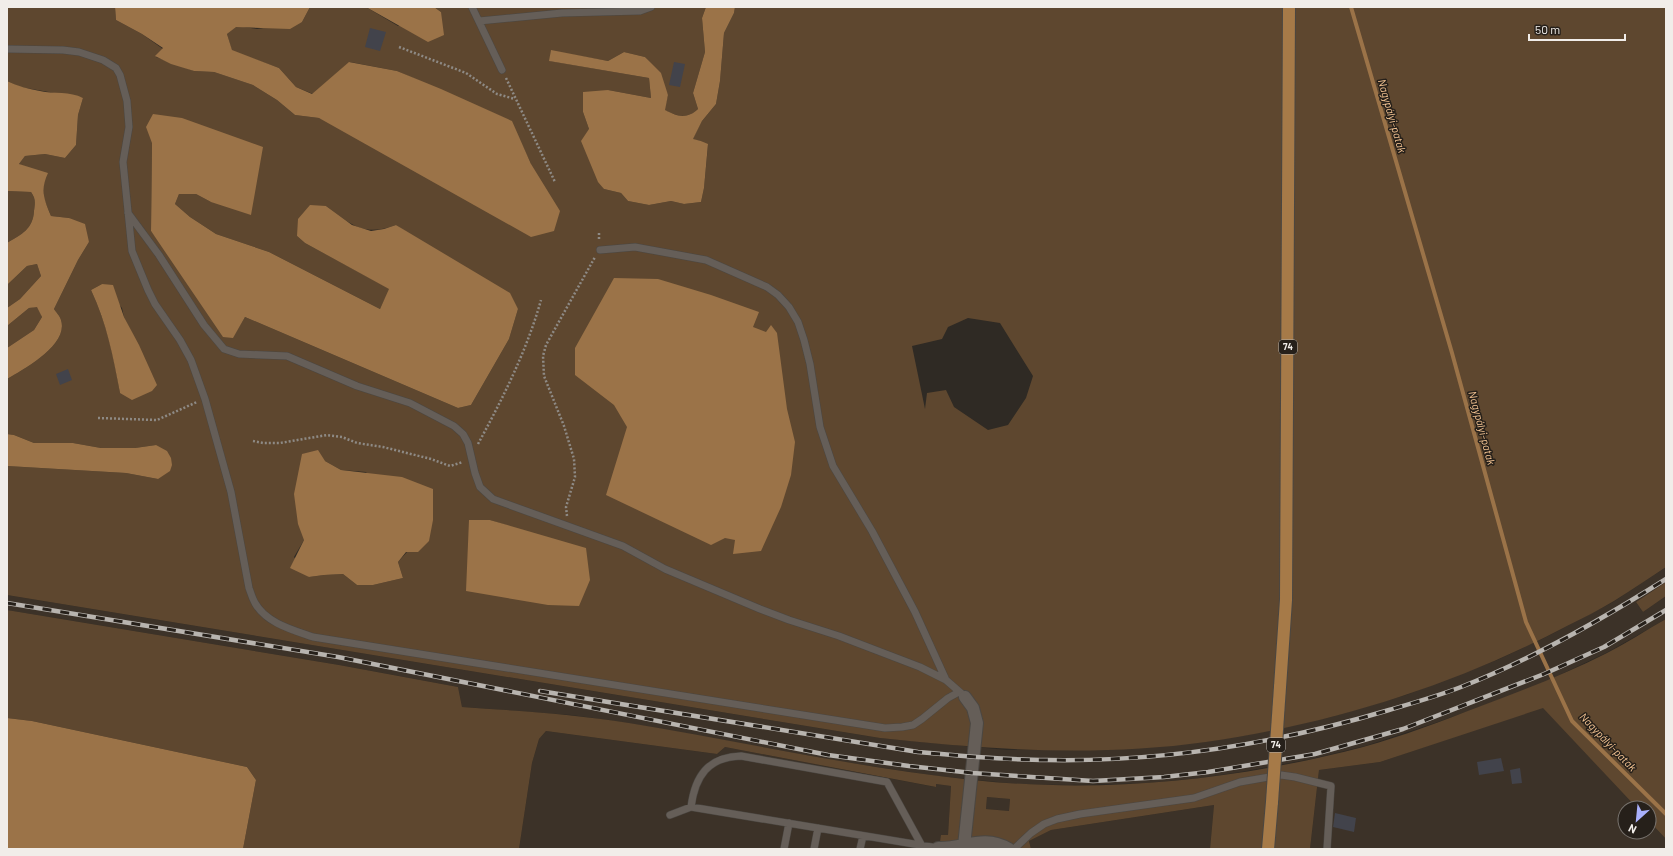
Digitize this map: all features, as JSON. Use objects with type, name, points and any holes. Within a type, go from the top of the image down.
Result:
[{"type":"main road","name":"74","points":[[1268,849],[1286,600],[1289,7]]},
{"type":"street","points":[[962,695],[973,708],[977,723],[964,846]]},
{"type":"street","points":[[938,848],[964,846],[986,841],[995,842],[1009,849]]},
{"type":"lane","points":[[472,7],[502,70]]},
{"type":"lane","points":[[479,21],[562,13],[640,11],[651,7]]},
{"type":"lane","points":[[7,49],[63,50],[79,52],[103,60],[116,68],[120,74],[127,101],[128,126],[122,162],[132,251],[155,304],[180,340],[191,360],[205,399],[231,492],[249,588],[255,602],[262,612],[274,621],[290,629],[313,637],[885,728],[902,728],[913,725],[948,698],[962,695]]},
{"type":"lane","points":[[128,213],[160,255],[204,325],[224,350],[239,354],[287,356],[357,386],[410,403],[454,426],[463,434],[468,443],[480,487],[493,499],[623,546],[665,569],[760,609],[920,667],[946,680],[962,695]]},
{"type":"lane","points":[[600,250],[634,247],[706,260],[768,288],[789,306],[798,322],[804,340],[810,364],[820,427],[833,466],[880,544],[915,612],[946,680]]},
{"type":"lane","points":[[691,807],[693,792],[700,774],[707,768],[725,758],[741,756],[887,782],[922,846]]},
{"type":"lane","points":[[1014,849],[1031,833],[1044,824],[1057,819],[1080,814],[1194,798],[1240,782],[1281,775],[1295,776],[1331,786],[1327,849]]},
{"type":"lane","points":[[670,815],[691,807],[863,836],[906,846],[938,848]]},
{"type":"lane","points":[[784,849],[789,823]]},
{"type":"lane","points":[[814,849],[818,828]]},
{"type":"lane","points":[[860,849],[863,836]]},
{"type":"path","points":[[398,47],[466,73],[497,94],[515,99]]},
{"type":"path","points":[[502,70],[555,182]]},
{"type":"path","points":[[569,526],[566,507],[575,477],[574,459],[564,426],[544,376],[543,356],[546,345],[600,250]]},
{"type":"path","points":[[253,441],[263,443],[280,443],[327,435],[342,437],[357,444],[383,447],[431,459],[450,466],[460,464],[472,457],[501,399],[534,325],[541,300]]},
{"type":"path","points":[[98,418],[146,421],[157,420],[167,417],[205,399]]},
{"type":"shaded area","points":[[7,7],[115,7],[116,20],[142,34],[163,49],[156,57],[194,71],[214,72],[253,85],[277,100],[295,115],[319,118],[531,164],[511,121],[397,71],[350,62],[313,94],[296,87],[279,68],[232,51],[227,34],[236,26],[257,29],[302,22],[310,7],[366,7],[398,26],[441,12],[434,7],[706,7],[702,18],[705,52],[693,93],[698,109],[690,115],[682,116],[664,110],[668,95],[652,65],[645,57],[624,52],[608,61],[551,51],[550,61],[649,78],[651,98],[608,90],[583,112],[589,129],[604,189],[621,193],[628,201],[649,205],[671,201],[684,204],[701,202],[704,188],[708,145],[701,141],[692,140],[702,121],[716,104],[720,81],[724,33],[734,13],[735,7],[1666,7],[1666,567],[1627,593],[1585,617],[1524,647],[1437,684],[1392,699],[1300,725],[1206,742],[1165,747],[1084,750],[1043,750],[961,746],[880,738],[7,595],[7,466],[126,473],[158,479],[156,445],[135,448],[101,448],[73,443],[34,443],[14,435],[7,434],[7,379],[34,363],[52,347],[58,338],[62,329],[61,320],[54,309],[78,260],[89,242],[69,218],[51,216],[44,199],[43,183],[19,164],[25,156],[45,154],[65,158],[76,145],[78,115],[83,98],[20,87],[7,81]],"holes":[[[152,143],[211,202],[196,194],[179,194],[175,204],[190,217],[216,234],[269,252],[380,309],[390,289],[305,243],[297,236],[326,206],[343,219],[358,227],[375,230],[396,225],[518,309],[509,339],[471,405],[458,408],[245,317],[233,337],[151,231]],[[102,284],[122,308],[124,317],[144,358],[120,393],[109,341],[97,303],[91,290]],[[968,318],[1000,323],[1033,376],[1026,398],[1008,425],[988,430],[954,407],[946,390],[927,393],[925,409],[912,346],[942,339],[948,327]],[[325,461],[341,470],[366,472],[418,552],[407,552],[398,562],[403,578],[373,585],[357,585],[343,574],[309,577],[294,557],[304,540]],[[469,520],[490,520],[528,532]]]},
{"type":"shaded area","points":[[115,7],[310,7],[302,22],[290,29],[236,27],[227,34],[232,50],[279,68],[296,87],[312,94],[349,62],[397,71],[512,121],[531,164],[560,211],[554,231],[531,237],[319,118],[295,115],[277,100],[253,85],[214,72],[194,71],[171,64],[155,56],[163,48],[142,34],[116,20]]},
{"type":"shaded area","points":[[366,7],[434,7],[441,12],[444,35],[428,42]]},
{"type":"shaded area","points":[[706,7],[735,7],[734,13],[724,33],[720,81],[716,104],[702,121],[693,139],[708,144],[704,188],[701,202],[684,204],[671,201],[649,205],[628,201],[621,193],[604,189],[598,182],[581,141],[589,129],[583,112],[583,92],[608,90],[651,98],[649,78],[549,61],[551,50],[608,61],[624,52],[645,57],[661,73],[668,95],[665,110],[682,116],[689,115],[698,109],[693,93],[705,52],[702,18]]},
{"type":"shaded area","points":[[7,81],[31,89],[45,92],[73,94],[83,98],[78,115],[76,145],[65,158],[45,154],[25,156],[19,164],[48,173],[44,184],[44,194],[51,216],[69,218],[85,224],[89,242],[78,260],[54,309],[61,320],[62,329],[58,338],[52,347],[34,363],[7,379],[7,348],[34,330],[42,317],[37,307],[29,308],[7,326],[7,308],[20,299],[41,276],[37,264],[27,266],[7,285],[7,243],[22,234],[29,227],[33,217],[35,203],[31,192],[7,191]]},
{"type":"shaded area","points":[[153,114],[182,118],[263,147],[251,215],[211,202],[196,194],[179,194],[175,204],[190,217],[216,234],[269,252],[380,309],[389,289],[305,243],[297,236],[298,219],[310,205],[326,206],[352,225],[371,231],[396,225],[510,293],[518,309],[509,339],[471,405],[458,408],[245,317],[233,338],[223,337],[151,231],[152,143],[146,127]]},
{"type":"shaded area","points":[[7,191],[31,192],[35,203],[33,217],[29,227],[22,234],[7,243]]},
{"type":"shaded area","points":[[37,264],[41,276],[20,299],[7,308],[7,285],[27,266]]},
{"type":"shaded area","points":[[614,278],[658,279],[711,295],[759,312],[753,327],[766,332],[771,325],[777,333],[787,409],[795,442],[791,475],[781,507],[761,551],[733,554],[735,540],[725,538],[711,545],[606,495],[627,427],[614,405],[575,375],[575,348]]},
{"type":"shaded area","points":[[102,284],[113,285],[124,317],[139,345],[157,385],[152,391],[132,400],[120,393],[105,328],[91,290]]},
{"type":"shaded area","points":[[38,306],[42,317],[34,330],[7,348],[7,326],[29,308]]},
{"type":"shaded area","points":[[7,434],[14,435],[34,443],[73,443],[101,448],[135,448],[156,445],[167,451],[171,458],[172,465],[170,471],[158,479],[126,473],[7,466]]},
{"type":"shaded area","points":[[318,450],[325,461],[341,470],[402,477],[433,489],[433,520],[429,541],[418,552],[406,552],[398,562],[403,578],[373,585],[357,585],[343,574],[309,577],[290,568],[304,540],[298,524],[294,494],[302,454]]},
{"type":"shaded area","points":[[469,520],[490,520],[586,548],[590,580],[579,606],[548,605],[466,591]]},
{"type":"shaded area","points":[[1666,567],[1666,582],[1636,602],[1643,612],[1666,596],[1666,619],[1608,652],[1532,688],[1435,723],[1365,746],[1311,759],[1240,772],[1200,778],[1148,783],[1067,785],[1019,784],[937,776],[843,762],[628,723],[571,715],[462,707],[458,687],[339,665],[7,610],[7,595],[880,738],[1007,750],[1110,749],[1205,742],[1247,735],[1331,717],[1406,695],[1497,660],[1544,638],[1613,602]]},
{"type":"shaded area","points":[[1666,582],[1666,596],[1643,612],[1636,602]]},
{"type":"shaded area","points":[[7,610],[339,665],[458,687],[462,707],[588,717],[672,730],[844,762],[973,780],[1022,784],[1071,785],[1170,781],[1219,776],[1267,768],[1378,743],[1437,723],[1560,675],[1592,661],[1666,619],[1666,839],[1657,829],[1657,800],[1629,800],[1543,708],[1380,762],[1319,770],[1310,849],[1210,849],[1214,805],[1051,830],[1029,841],[1031,849],[939,849],[941,835],[948,835],[951,786],[936,784],[936,787],[725,747],[717,754],[546,731],[539,739],[532,763],[519,849],[243,849],[256,780],[247,767],[32,721],[7,718]],"holes":[[[987,797],[1010,799],[1009,811],[986,809]]]},
{"type":"shaded area","points":[[1543,707],[1630,800],[1617,800],[1617,840],[1657,840],[1657,829],[1666,839],[1666,849],[1310,849],[1319,770],[1380,762]]},
{"type":"shaded area","points":[[7,718],[32,721],[247,767],[256,780],[243,849],[7,849]]},
{"type":"shaded area","points":[[546,731],[717,754],[725,747],[935,787],[936,784],[951,786],[948,836],[939,849],[519,849],[532,763],[539,739]]},
{"type":"shaded area","points":[[987,797],[1010,799],[1009,811],[986,809]]},
{"type":"shaded area","points":[[1214,805],[1210,849],[1031,849],[1029,841],[1051,830]]},
{"type":"building","points":[[370,28],[386,32],[380,51],[365,47]]},
{"type":"building","points":[[674,62],[685,64],[680,87],[669,85]]},
{"type":"building","points":[[68,369],[72,380],[60,385],[56,374]]},
{"type":"building","points":[[1501,758],[1504,771],[1479,775],[1477,762]]},
{"type":"building","points":[[1520,768],[1522,783],[1512,784],[1510,770]]},
{"type":"building","points":[[1335,813],[1356,818],[1354,832],[1333,827]]},
{"type":"waterway","name":"Nagypályi-patak","points":[[1351,7],[1452,353],[1526,622],[1572,721],[1666,814]]},
{"type":"railway","points":[[540,691],[918,752],[999,759],[1031,760],[1090,760],[1177,754],[1263,741],[1305,732],[1347,722],[1452,690],[1488,676],[1566,638],[1666,579]]},
{"type":"railway","points":[[7,603],[338,657],[828,755],[972,773],[1093,781],[1164,777],[1208,772],[1315,754],[1403,729],[1544,674],[1604,647],[1666,610]]}]
